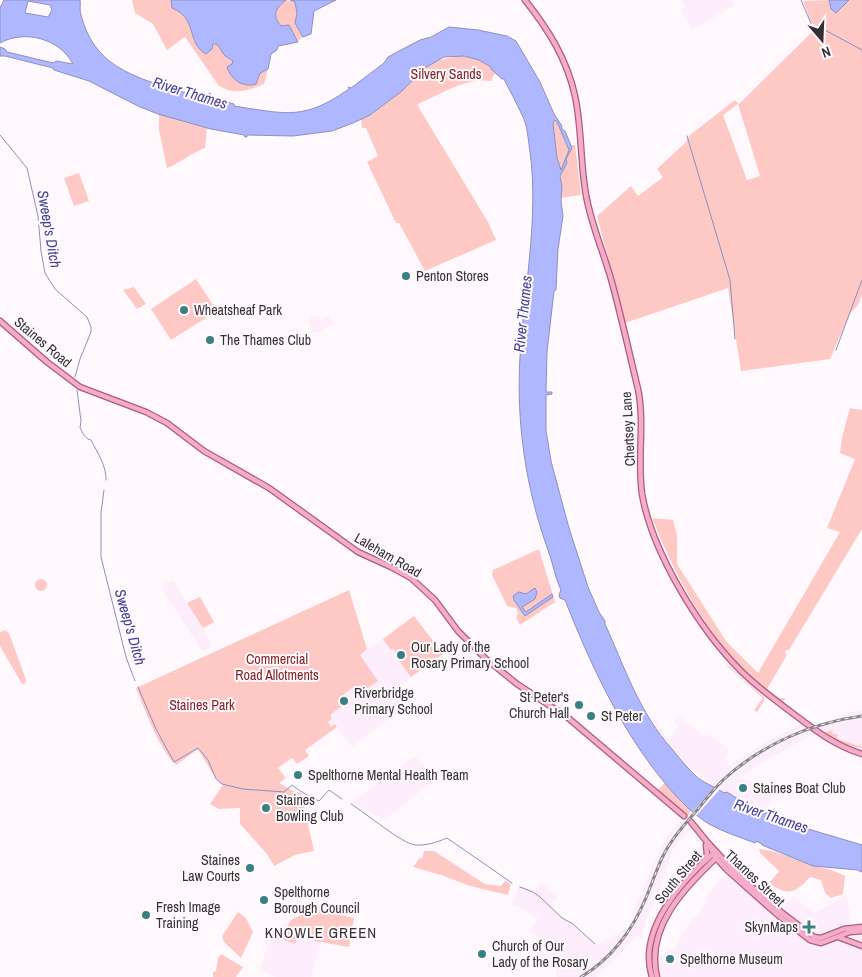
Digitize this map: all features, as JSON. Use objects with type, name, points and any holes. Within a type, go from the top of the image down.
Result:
[{"type":"main road","name":"Chertsey Lane","points":[[525,0],[548,30],[559,50],[574,92],[586,195],[614,289],[638,393],[641,423],[642,492],[650,521],[666,561],[678,587],[710,634],[742,672],[777,703],[825,737],[840,746],[862,754]]},
{"type":"main road","name":"Staines Road","points":[[0,320],[71,381]]},
{"type":"main road","name":"Laleham Road","points":[[71,381],[86,390],[146,412],[167,422],[204,451],[269,488],[358,552],[410,578],[435,600],[458,631],[486,659],[517,684],[567,717],[684,816]]},
{"type":"main road","name":"Thames Street","points":[[691,822],[716,854],[817,940],[838,934]]},
{"type":"main road","points":[[701,865],[707,851],[706,841]]},
{"type":"main road","name":"South Street","points":[[652,977],[650,957],[658,921],[675,894],[701,865],[716,854]]},
{"type":"main road","name":"South Street","points":[[657,977],[654,956],[658,935],[663,922],[679,896],[716,854]]},
{"type":"main road","points":[[838,934],[848,928],[862,927]]},
{"type":"main road","points":[[838,934],[862,931]]},
{"type":"main road","points":[[838,934],[862,946]]},
{"type":"shaded area","points":[[682,0],[732,0],[735,5],[692,30],[681,9],[685,7]]},
{"type":"shaded area","points":[[318,315],[321,320],[329,315],[334,323],[317,333],[313,332],[308,322],[311,317]]},
{"type":"shaded area","points":[[173,580],[213,646],[202,651],[161,588],[163,584]]},
{"type":"shaded area","name":"Riverbridge Primary School","points":[[414,616],[443,654],[388,694],[399,711],[352,747],[337,727],[313,745],[285,709]]},
{"type":"shaded area","points":[[862,710],[862,747],[838,739],[828,731],[822,733],[813,726],[844,717],[843,713]]},
{"type":"shaded area","points":[[650,715],[669,740],[678,727],[674,722],[679,716],[705,737],[709,734],[729,750],[725,758],[730,765],[765,742],[801,725],[814,733],[762,762],[741,778],[752,782],[752,785],[775,792],[766,811],[741,802],[726,792],[724,793],[684,765],[648,717]]},
{"type":"shaded area","points":[[415,756],[436,778],[385,820],[352,802]]},
{"type":"shaded area","points":[[683,818],[683,824],[686,827],[693,828],[672,851],[659,891],[646,920],[642,936],[635,936],[614,961],[596,977],[557,977],[555,961],[534,963],[533,955],[557,950],[530,932],[538,919],[521,908],[512,906],[519,885],[533,892],[541,883],[544,884],[558,896],[550,906],[567,921],[573,923],[597,945],[628,927],[634,916],[632,915],[654,861],[669,834]]},
{"type":"shaded area","points":[[726,873],[775,917],[793,896],[814,913],[846,895],[850,911],[850,925],[862,925],[862,977],[661,977],[657,957],[675,948],[691,919],[707,902],[704,899]]},
{"type":"shaded area","points":[[314,909],[354,918],[349,947],[321,942],[311,977],[275,977],[260,969],[271,934],[291,920]]},
{"type":"green space","points":[[132,0],[171,0],[172,8],[185,18],[190,25],[192,34],[213,48],[213,44],[217,44],[228,59],[233,61],[228,66],[229,72],[234,79],[238,81],[257,81],[260,73],[268,69],[264,84],[241,91],[225,89],[219,86],[185,37],[167,50],[153,24],[135,13]]},
{"type":"green space","points":[[286,0],[295,2],[297,13],[295,23],[303,37],[298,41],[289,25],[281,26],[276,19],[277,9]]},
{"type":"green space","points":[[829,0],[831,9],[840,10],[848,0],[862,0],[862,295],[858,305],[850,314],[830,359],[741,371],[728,288],[625,323],[597,216],[631,186],[638,196],[663,177],[657,169],[685,143],[690,135],[735,100],[739,104],[814,30],[816,26],[811,22],[803,1]],"holes":[[[738,104],[760,176],[747,180],[723,115]]]},
{"type":"green space","name":"Silvery Sands","points":[[464,56],[479,60],[491,67],[495,73],[491,81],[482,80],[463,84],[418,104],[488,222],[496,240],[425,271],[399,223],[396,223],[367,162],[378,156],[366,128],[362,128],[361,119],[393,98],[429,66],[443,59]]},
{"type":"green space","points":[[159,114],[207,128],[205,148],[167,168],[159,130]]},
{"type":"green space","points":[[554,120],[557,122],[569,150],[561,170],[557,158]]},
{"type":"green space","points":[[571,145],[575,145],[581,195],[561,198],[561,174],[572,148]]},
{"type":"green space","points":[[79,173],[89,201],[74,206],[64,178]]},
{"type":"green space","name":"Wheatsheaf Park","points":[[196,279],[217,311],[171,340],[151,309]]},
{"type":"green space","points":[[134,287],[146,304],[137,309],[123,290]]},
{"type":"green space","points":[[850,408],[862,410],[862,529],[789,650],[786,650],[785,653],[787,655],[767,689],[779,698],[786,698],[782,702],[740,666],[705,622],[676,572],[653,520],[654,518],[673,520],[677,535],[677,564],[726,641],[758,673],[840,532],[827,528],[855,459],[840,453],[842,437]]},
{"type":"green space","points":[[539,549],[555,602],[520,625],[516,618],[518,613],[516,608],[507,606],[492,575],[493,570]]},
{"type":"green space","points":[[39,579],[43,579],[47,585],[43,591],[39,591],[35,587],[35,583]]},
{"type":"green space","points":[[349,590],[367,649],[360,655],[378,681],[362,692],[359,689],[356,691],[352,688],[344,694],[346,700],[342,706],[330,715],[332,719],[328,722],[331,727],[335,724],[337,727],[305,750],[309,756],[297,764],[292,758],[278,768],[286,778],[279,783],[301,793],[314,851],[295,855],[274,866],[267,854],[240,824],[240,808],[219,809],[210,804],[223,785],[214,776],[198,749],[176,765],[170,758],[153,729],[136,688]]},
{"type":"green space","points":[[200,597],[214,622],[203,628],[187,603]]},
{"type":"green space","points":[[414,616],[443,654],[411,677],[397,658],[399,656],[393,649],[391,650],[383,639]]},
{"type":"green space","points":[[5,630],[9,633],[26,680],[25,684],[22,684],[0,646],[0,632]]},
{"type":"green space","points":[[726,665],[764,697],[764,701],[757,712],[754,710],[763,698]]},
{"type":"green space","points":[[833,730],[832,733],[838,735],[838,739],[859,746],[860,744],[862,748],[847,746],[822,733]]},
{"type":"green space","points":[[665,783],[691,810],[688,816],[658,790]]},
{"type":"green space","points":[[759,849],[777,853],[845,876],[843,894],[831,898],[825,893],[821,880],[810,877],[800,887],[792,891],[784,891],[774,887],[770,882],[779,871],[760,853]]},
{"type":"green space","points":[[424,851],[434,851],[485,884],[501,886],[505,881],[511,884],[508,895],[470,886],[413,867],[420,858],[422,859]]},
{"type":"green space","points":[[314,909],[354,918],[349,947],[321,943],[301,936],[299,932],[287,928],[291,920]]},
{"type":"green space","points":[[238,912],[246,918],[253,932],[241,958],[224,942],[222,936]]},
{"type":"green space","points":[[281,928],[299,934],[295,944],[278,938]]},
{"type":"green space","points":[[221,954],[243,967],[236,977],[213,977],[213,972],[216,971],[218,958]]},
{"type":"water","points":[[4,0],[80,0],[80,11],[87,32],[95,46],[116,66],[143,79],[174,90],[204,98],[208,98],[209,93],[211,94],[209,99],[234,104],[234,106],[284,113],[308,110],[334,99],[349,89],[348,87],[351,88],[384,63],[388,57],[449,27],[507,36],[516,41],[540,82],[572,148],[560,176],[563,216],[558,249],[556,290],[554,291],[547,352],[546,392],[552,392],[552,394],[546,395],[546,430],[551,461],[569,528],[588,587],[642,706],[661,735],[691,771],[701,780],[741,801],[740,803],[765,814],[767,812],[768,817],[862,845],[862,872],[813,866],[756,841],[755,843],[720,830],[702,820],[689,809],[660,777],[631,736],[595,670],[565,600],[560,598],[561,590],[540,527],[528,480],[521,431],[520,357],[532,227],[532,177],[526,124],[504,79],[491,67],[479,60],[464,56],[444,57],[423,69],[402,91],[370,115],[353,123],[332,131],[293,136],[247,135],[245,137],[244,135],[211,129],[158,114],[89,81],[54,70],[53,68],[0,56],[0,47],[7,52],[49,62],[54,63],[56,61],[73,64],[60,48],[41,39],[20,37],[0,43],[0,8]],"holes":[[[28,1],[50,5],[52,10],[48,17],[25,13]],[[555,120],[569,150],[561,170],[557,158],[553,123]]]},
{"type":"water","points":[[171,0],[286,0],[277,9],[276,19],[281,26],[289,25],[298,42],[278,46],[277,50],[271,54],[268,69],[260,73],[256,84],[242,84],[231,76],[227,67],[233,61],[225,56],[217,44],[213,44],[212,49],[206,54],[200,49],[196,44],[189,24],[180,12],[172,8]]},
{"type":"water","points":[[290,0],[336,0],[314,11],[311,34],[303,37],[295,23],[297,13],[295,2]]},
{"type":"water","points":[[829,0],[849,0],[836,13],[831,9]]},
{"type":"water","points":[[535,588],[537,592],[535,599],[522,607],[526,612],[552,594],[553,597],[525,616],[513,596],[519,592],[526,594]]},
{"type":"pier","points":[[716,786],[721,788],[695,817],[692,813]]},
{"type":"waterway","points":[[801,0],[813,28],[821,28],[862,50]]},
{"type":"waterway","name":"Sweep's Ditch","points":[[0,135],[27,168],[38,216],[45,273],[55,289],[87,317],[91,327],[91,332],[75,377]]},
{"type":"waterway","points":[[687,136],[730,280],[735,339]]},
{"type":"waterway","points":[[836,350],[862,280]]},
{"type":"waterway","name":"Sweep's Ditch","points":[[77,390],[81,421],[80,428],[86,437],[91,440],[99,455],[105,470],[106,480]]},
{"type":"waterway","name":"Sweep's Ditch","points":[[104,490],[101,513],[101,557],[126,657],[135,681]]},
{"type":"waterway","points":[[138,687],[156,729],[174,762],[198,748],[208,760],[216,779],[222,784],[243,789],[284,792],[292,785],[319,801],[329,790],[342,799]]},
{"type":"waterway","points":[[351,804],[409,843],[423,845],[447,838],[512,883]]},
{"type":"waterway","points":[[520,887],[540,897],[562,918],[573,924],[595,944]]},
{"type":"railway","points":[[581,977],[611,953],[627,934],[640,912],[662,858],[670,844],[723,780],[738,767],[770,746],[824,724],[862,716]]},
{"type":"place","name":"Penton Stores","points":[[406,276]]},
{"type":"place","name":"Wheatsheaf Park","points":[[184,310]]},
{"type":"place","name":"The Thames Club","points":[[210,340]]},
{"type":"place","name":"Our Lady of the Rosary Primary School","points":[[401,655]]},
{"type":"place","name":"Riverbridge Primary School","points":[[344,701]]},
{"type":"place","name":"St Peter's Church Hall","points":[[579,705]]},
{"type":"place","name":"St Peter","points":[[591,716]]},
{"type":"place","name":"Spelthorne Mental Health Team","points":[[298,775]]},
{"type":"place","name":"Staines Boat Club","points":[[743,788]]},
{"type":"place","name":"Staines Bowling Club","points":[[266,808]]},
{"type":"place","name":"Staines Law Courts","points":[[250,868]]},
{"type":"place","name":"Spelthorne Borough Council","points":[[264,900]]},
{"type":"place","name":"Fresh Image Training","points":[[146,915]]},
{"type":"place","name":"SkynMaps","points":[[809,927]]},
{"type":"place","name":"Church of Our Lady of the Rosary","points":[[482,954]]},
{"type":"place","name":"Spelthorne Museum","points":[[670,959]]},
{"type":"district","name":"KNOWLE GREEN","points":[[321,933]]},
{"type":"water label","name":"River Thames","points":[[190,93]]},
{"type":"water label","name":"River Thames","points":[[523,314]]},
{"type":"water label","name":"River Thames","points":[[771,816]]},
{"type":"park label","name":"Commercial Road Allotments","points":[[277,668]]},
{"type":"park label","name":"Staines Park","points":[[202,705]]}]
